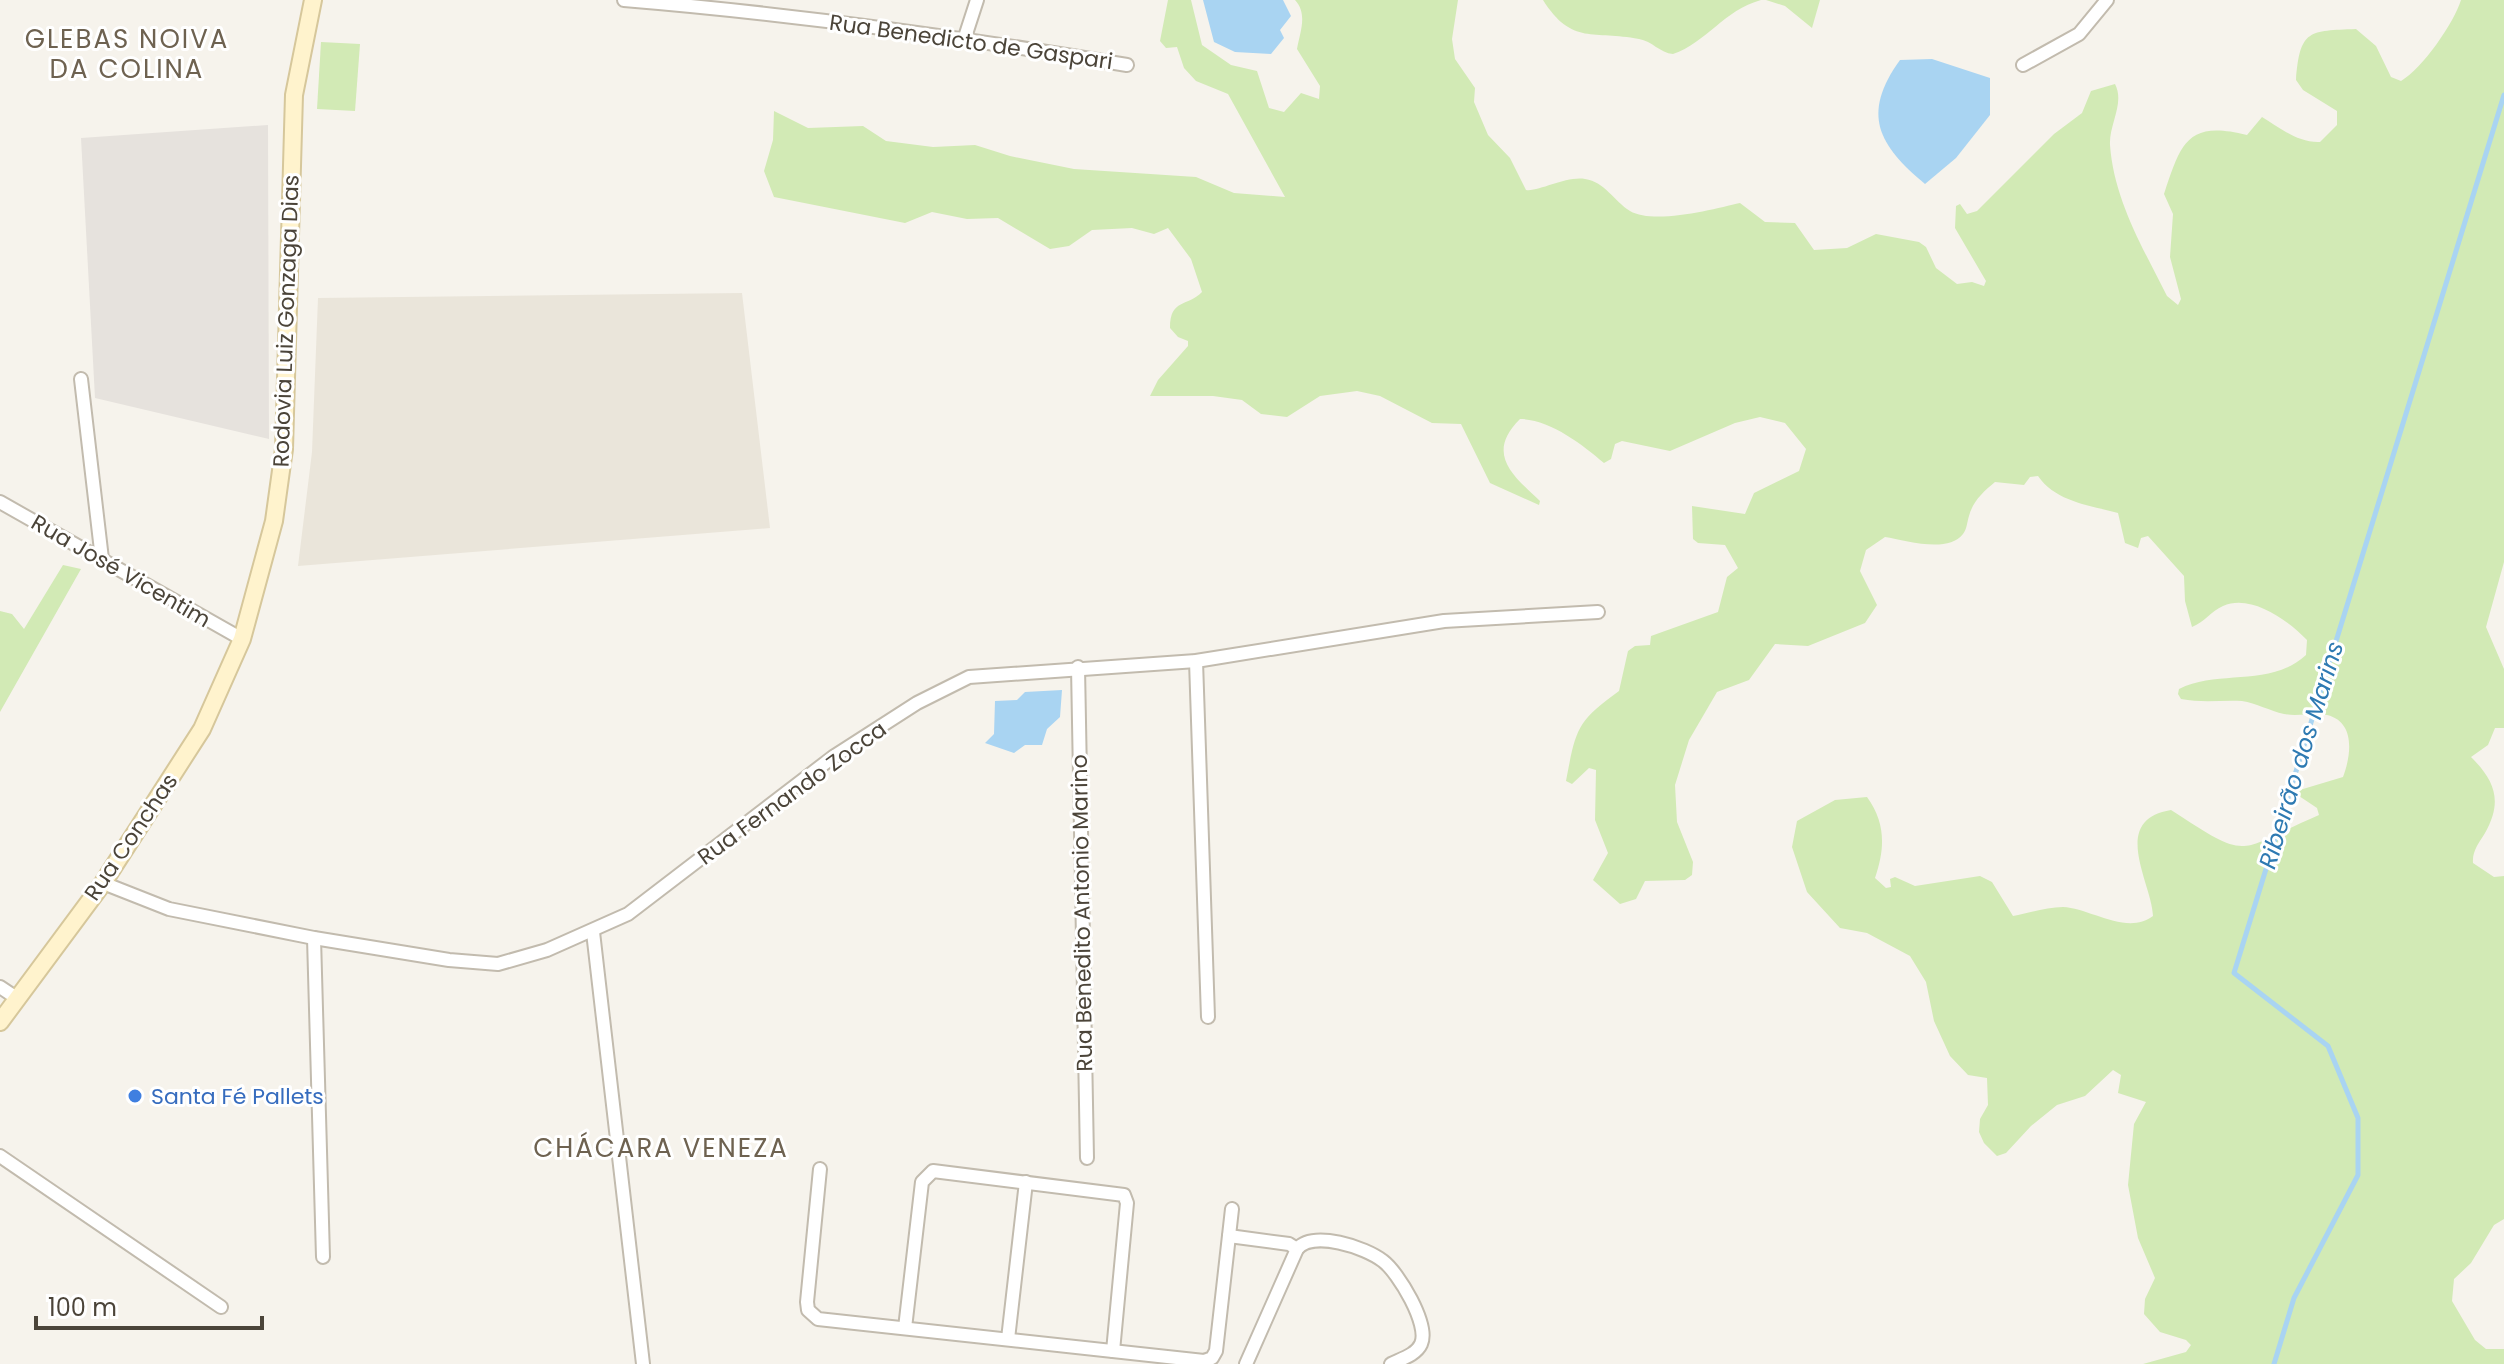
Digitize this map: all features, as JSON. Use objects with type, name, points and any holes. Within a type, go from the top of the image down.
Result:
[{"type":"main road","name":"Rodovia Luiz Gonzaga Dias","points":[[242,639],[274,521],[284,449],[294,95],[313,0]]},
{"type":"main road","name":"Rua Conchas","points":[[0,1022],[15,997],[103,883],[202,729],[242,639]]},
{"type":"street","name":"Rua Benedicto de Gaspari","points":[[624,0],[965,37],[1127,65]]},
{"type":"street","points":[[965,37],[977,0]]},
{"type":"street","points":[[2023,65],[2079,34],[2107,0]]},
{"type":"street","points":[[81,379],[102,559]]},
{"type":"street","name":"Rua José Vicentim","points":[[0,502],[242,639]]},
{"type":"street","name":"Rua Fernando Zocca","points":[[103,883],[169,909],[314,938],[449,960],[498,964],[593,932],[628,914],[833,757],[917,703],[969,677],[1196,661],[1444,621],[1598,612]]},
{"type":"street","points":[[1196,661],[1208,1017]]},
{"type":"street","name":"Rua Benedito Antonio Marino","points":[[1078,667],[1087,1158]]},
{"type":"street","points":[[593,932],[643,1364]]},
{"type":"street","points":[[314,938],[323,1257]]},
{"type":"street","points":[[0,987],[15,997]]},
{"type":"street","points":[[0,1156],[221,1307]]},
{"type":"street","points":[[820,1169],[808,1310],[818,1319],[1204,1361],[1212,1358],[1216,1351],[1232,1209]]},
{"type":"street","points":[[905,1328],[925,1175],[933,1171],[1122,1193],[1125,1197],[1113,1351]]},
{"type":"street","points":[[1008,1339],[1026,1182]]},
{"type":"street","points":[[1229,1236],[1289,1244],[1297,1249]]},
{"type":"street","points":[[1246,1364],[1297,1249],[1307,1241],[1324,1239],[1377,1256],[1398,1275],[1423,1327],[1423,1338],[1413,1353],[1391,1364]]},
{"type":"shaded area","points":[[268,125],[269,439],[95,398],[81,138]]},
{"type":"shaded area","points":[[742,293],[770,528],[298,566],[312,452],[318,298]]},
{"type":"green space","points":[[1168,0],[1191,0],[1202,45],[1231,65],[1257,71],[1269,108],[1284,112],[1301,93],[1319,99],[1320,86],[1297,49],[1302,17],[1295,0],[1458,0],[1452,39],[1455,59],[1475,88],[1474,102],[1488,135],[1510,158],[1526,190],[1585,179],[1604,188],[1630,211],[1654,216],[1684,214],[1740,203],[1765,222],[1795,223],[1814,250],[1847,248],[1876,234],[1919,242],[1926,247],[1936,268],[1957,284],[1972,282],[1984,286],[1986,281],[1955,228],[1956,206],[1960,204],[1967,214],[1977,211],[2054,134],[2082,113],[2091,91],[2115,84],[2118,106],[2110,145],[2117,185],[2131,223],[2167,296],[2178,305],[2181,299],[2170,257],[2173,214],[2164,194],[2176,161],[2189,140],[2211,131],[2247,135],[2262,117],[2297,137],[2320,142],[2337,125],[2337,111],[2303,90],[2296,80],[2300,51],[2310,36],[2356,29],[2376,46],[2391,77],[2401,81],[2418,67],[2436,45],[2461,0],[2504,0],[2504,562],[2486,627],[2504,669],[2504,728],[2495,728],[2488,745],[2471,757],[2491,783],[2495,801],[2491,822],[2475,851],[2473,863],[2494,877],[2504,876],[2504,1219],[2494,1225],[2471,1263],[2454,1279],[2452,1301],[2475,1340],[2486,1349],[2504,1349],[2504,1364],[2143,1364],[2186,1352],[2191,1345],[2186,1340],[2160,1332],[2144,1314],[2145,1299],[2155,1278],[2138,1238],[2128,1185],[2134,1124],[2146,1102],[2118,1093],[2121,1075],[2113,1070],[2085,1096],[2057,1105],[2031,1126],[2006,1153],[1997,1156],[1984,1143],[1979,1132],[1980,1119],[1988,1105],[1987,1078],[1968,1075],[1950,1056],[1934,1021],[1926,982],[1910,956],[1867,933],[1840,928],[1807,892],[1792,847],[1797,821],[1835,800],[1867,797],[1878,817],[1882,836],[1881,857],[1875,878],[1886,888],[1891,887],[1890,879],[1895,877],[1915,886],[1980,876],[1992,882],[2013,916],[2063,907],[2120,922],[2143,921],[2153,916],[2138,854],[2138,839],[2142,826],[2152,816],[2171,810],[2216,838],[2244,846],[2319,815],[2317,808],[2293,792],[2343,777],[2349,741],[2343,725],[2336,719],[2322,714],[2284,714],[2242,701],[2181,699],[2178,694],[2179,689],[2195,683],[2277,671],[2306,655],[2307,640],[2280,617],[2257,606],[2234,603],[2219,608],[2192,627],[2185,601],[2184,576],[2148,536],[2141,538],[2138,548],[2125,543],[2118,513],[2064,497],[2045,485],[2038,476],[2030,477],[2024,485],[1995,482],[1976,501],[1964,532],[1956,540],[1937,545],[1885,537],[1866,550],[1860,571],[1877,605],[1865,623],[1808,646],[1775,644],[1749,680],[1717,692],[1689,740],[1675,785],[1677,822],[1693,862],[1692,875],[1685,880],[1645,881],[1636,899],[1620,904],[1593,880],[1608,853],[1595,820],[1596,770],[1589,768],[1572,784],[1566,781],[1572,749],[1586,719],[1619,691],[1628,651],[1635,646],[1650,645],[1651,636],[1718,612],[1727,577],[1738,568],[1725,545],[1698,543],[1693,539],[1692,506],[1745,514],[1754,493],[1799,471],[1806,449],[1785,423],[1760,417],[1735,423],[1670,451],[1622,441],[1615,444],[1611,459],[1604,463],[1554,428],[1520,419],[1505,442],[1506,463],[1540,501],[1539,505],[1490,483],[1461,424],[1432,423],[1380,396],[1357,391],[1320,396],[1287,417],[1261,414],[1242,400],[1213,396],[1150,396],[1158,380],[1188,346],[1188,341],[1178,337],[1170,328],[1173,312],[1176,307],[1202,292],[1191,259],[1168,228],[1154,234],[1132,228],[1092,230],[1069,246],[1050,249],[998,218],[967,219],[932,212],[905,223],[774,197],[764,171],[773,140],[774,111],[808,128],[863,126],[886,141],[933,147],[975,145],[1010,156],[1074,169],[1196,177],[1234,193],[1285,197],[1228,94],[1196,81],[1184,68],[1177,47],[1166,48],[1160,41]]},
{"type":"green space","points":[[1543,0],[1761,0],[1736,11],[1685,49],[1673,54],[1639,39],[1574,30],[1554,15]]},
{"type":"green space","points":[[1766,0],[1820,0],[1812,28],[1785,6]]},
{"type":"green space","points":[[321,42],[360,44],[355,111],[317,109]]},
{"type":"green space","points":[[63,565],[81,569],[0,712],[0,611],[12,614],[24,629]]},
{"type":"water","points":[[1203,0],[1283,0],[1291,16],[1280,30],[1284,38],[1271,54],[1235,52],[1214,42]]},
{"type":"water","points":[[1932,59],[1990,78],[1990,115],[1956,158],[1925,184],[1886,142],[1878,113],[1888,79],[1900,60]]},
{"type":"water","points":[[1062,690],[1060,717],[1047,729],[1042,745],[1025,745],[1014,753],[985,743],[994,734],[995,701],[1017,700],[1025,692]]},
{"type":"waterway","name":"Ribeirão dos Marins","points":[[2274,1364],[2294,1298],[2358,1175],[2358,1118],[2328,1046],[2234,973],[2504,95]]},
{"type":"place","name":"Santa Fé Pallets","points":[[135,1096]]},
{"type":"district","name":"GLEBAS NOIVA DA COLINA","points":[[127,54]]},
{"type":"district","name":"CHÁCARA VENEZA","points":[[661,1148]]}]
